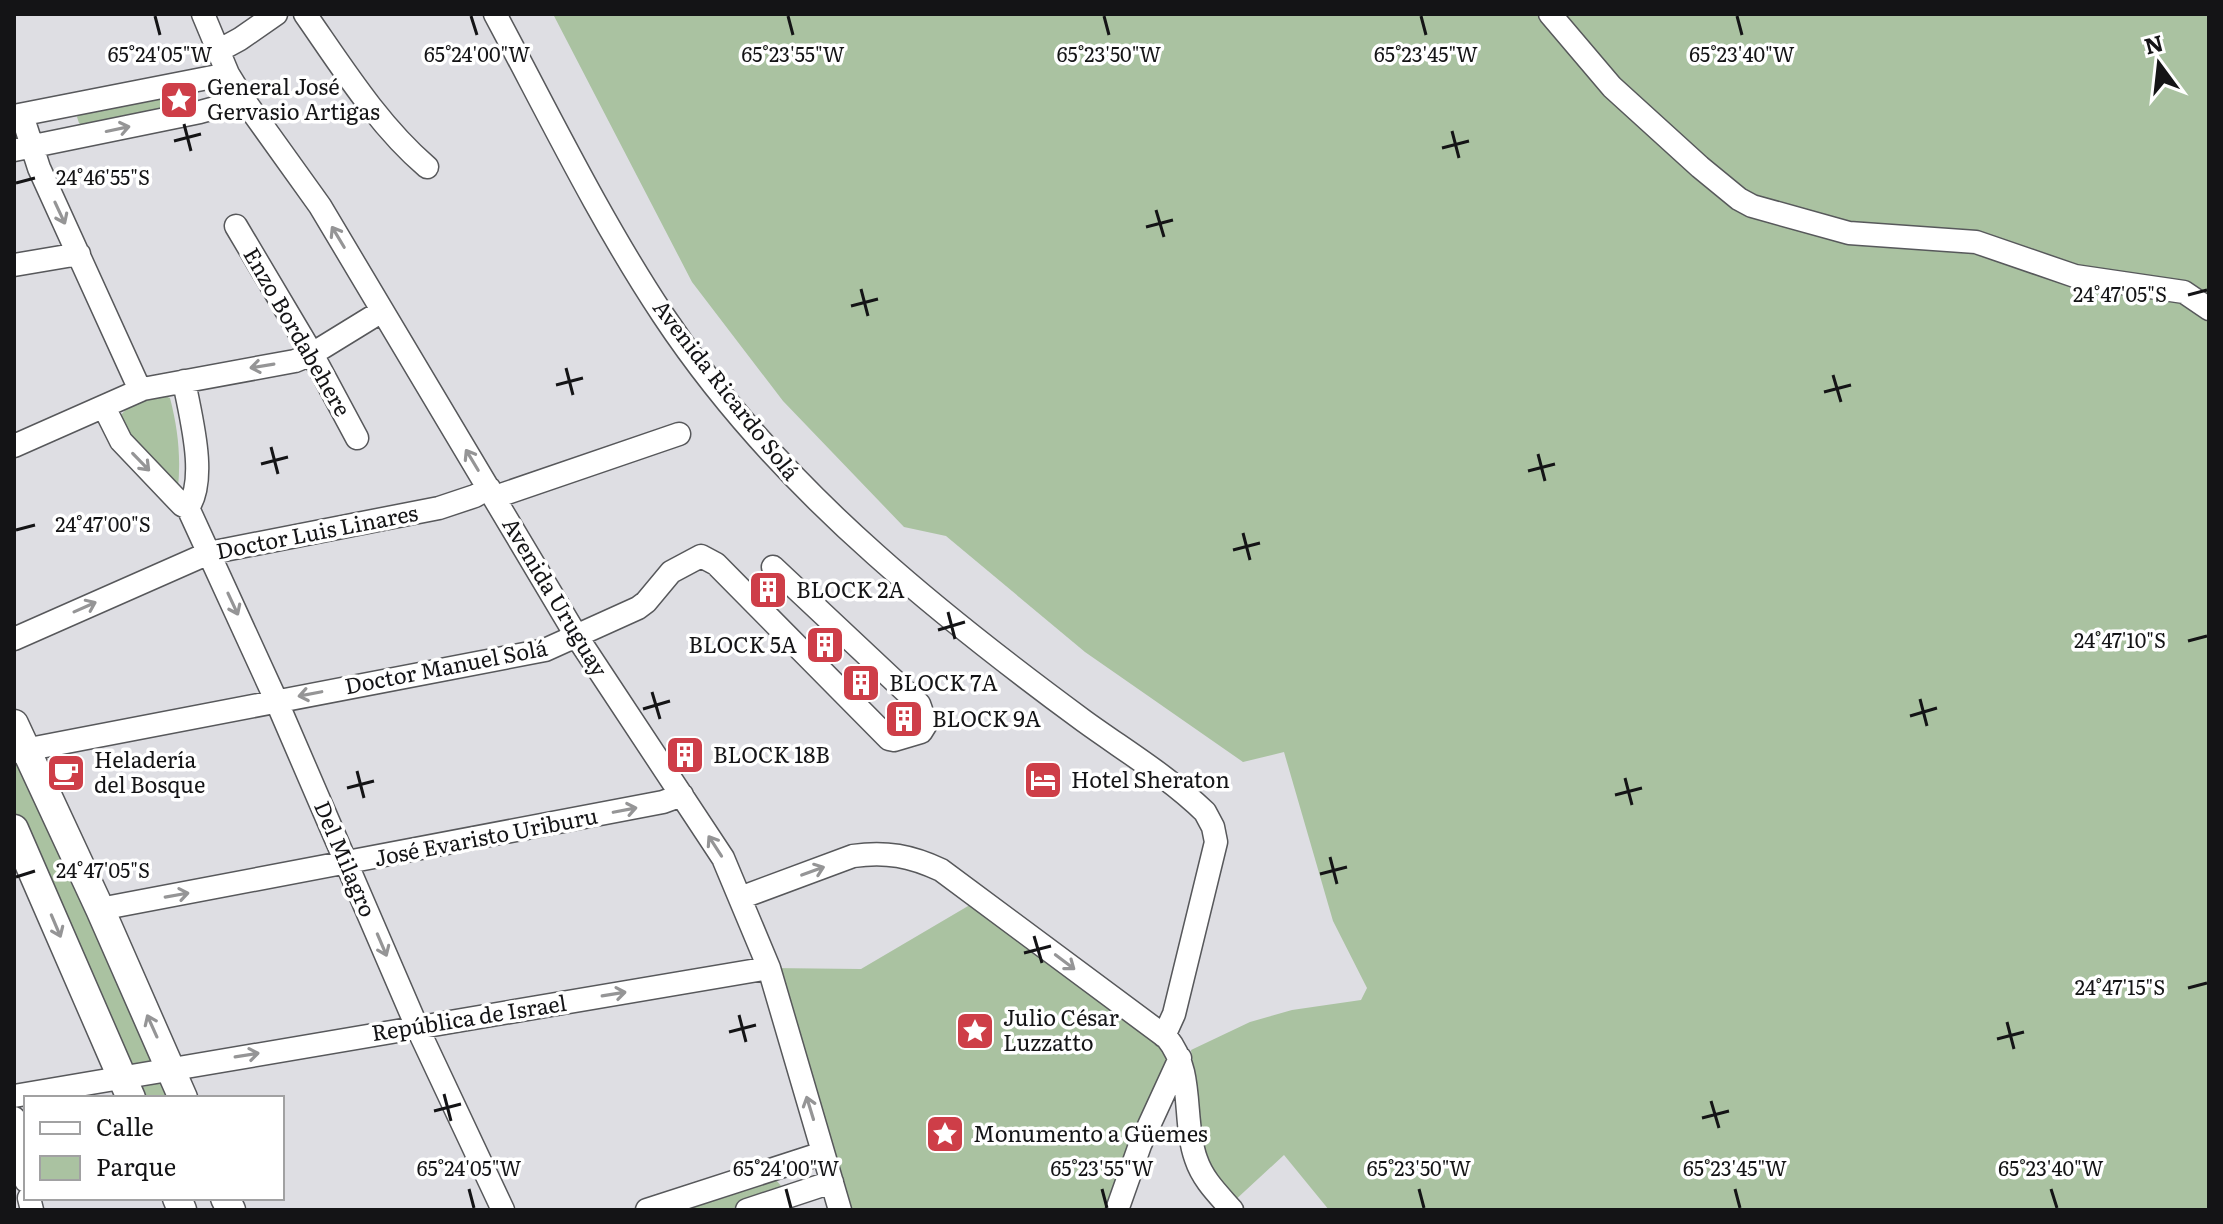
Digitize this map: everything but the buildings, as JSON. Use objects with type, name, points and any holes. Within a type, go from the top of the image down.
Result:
[{"type":"main road","points":[[18,742],[100,909],[182,1096]]},
{"type":"main road","points":[[14,829],[127,1088]]},
{"type":"street","name":"Avenida Uruguay","points":[[203,14],[228,74],[244,100],[320,206],[577,637],[723,858],[769,968],[840,1210]]},
{"type":"street","points":[[218,51],[276,14]]},
{"type":"street","points":[[305,14],[365,98],[401,142],[427,167]]},
{"type":"street","name":"Avenida Ricardo Solá","points":[[495,14],[611,229],[662,314],[776,459],[874,554],[933,604],[1003,661],[1205,812],[1216,842],[1174,1014],[1164,1036]]},
{"type":"street","points":[[1550,14],[1612,87],[1710,175],[1752,206],[1849,233],[1976,242],[2075,276],[2184,292],[2209,309]]},
{"type":"street","points":[[140,390],[79,254],[23,148],[18,116],[228,74]]},
{"type":"street","points":[[23,148],[244,100]]},
{"type":"street","name":"Enzo Bordabehere","points":[[236,226],[312,354],[357,438]]},
{"type":"street","points":[[14,265],[79,254]]},
{"type":"street","points":[[14,446],[140,390],[295,361],[312,354],[382,311]]},
{"type":"street","points":[[184,381],[198,480],[188,508]]},
{"type":"street","name":"Del Milagro","points":[[104,407],[121,441],[188,508],[276,700],[417,1027],[503,1210]]},
{"type":"street","name":"Doctor Luis Linares","points":[[14,639],[209,553],[439,508],[679,434]]},
{"type":"street","name":"Doctor Manuel Solá","points":[[18,742],[276,700],[545,650],[638,608],[671,572],[701,556],[716,564],[889,739],[898,739],[926,728],[919,704],[773,567]]},
{"type":"street","name":"José Evaristo Uriburu","points":[[100,909],[347,864],[663,802],[682,795]]},
{"type":"street","points":[[740,898],[853,856],[885,853],[914,858],[948,875],[1164,1036],[1175,1048],[1180,1058],[1197,1162],[1208,1183],[1232,1210]]},
{"type":"street","name":"República de Israel","points":[[14,1096],[127,1088],[170,1068],[769,968]]},
{"type":"street","points":[[1117,1210],[1140,1145],[1180,1058]]},
{"type":"street","points":[[14,1118],[24,1170]]},
{"type":"street","points":[[647,1210],[823,1153]]},
{"type":"street","points":[[747,1210],[832,1182]]},
{"type":"green space","points":[[553,14],[2209,14],[2209,1210],[1329,1210],[1284,1155],[1232,1203],[1206,1168],[1191,1050],[1250,1022],[1292,1010],[1361,1000],[1367,988],[1333,921],[1284,752],[1243,762],[1085,652],[946,536],[904,527],[783,401],[692,282]]},
{"type":"green space","points":[[178,91],[185,101],[183,109],[85,128],[77,117],[81,111]]},
{"type":"green space","points":[[163,395],[170,398],[177,432],[178,488],[124,437],[118,419],[138,402]]},
{"type":"green space","points":[[14,763],[21,764],[154,1057],[150,1062],[133,1066],[126,1063],[14,814]]},
{"type":"green space","name":"Monumento a Güemes","points":[[980,899],[1172,1053],[1117,1210],[840,1210],[769,968],[861,969]]},
{"type":"green space","points":[[160,1083],[167,1086],[171,1096],[141,1096],[143,1087]]},
{"type":"green space","points":[[776,1180],[783,1188],[779,1194],[727,1210],[680,1210]]},
{"type":"place","name":"General José Gervasio Artigas","points":[[179,100]]},
{"type":"place","name":"BLOCK 2A","points":[[768,590]]},
{"type":"place","name":"BLOCK 5A","points":[[825,645]]},
{"type":"place","name":"BLOCK 7A","points":[[861,683]]},
{"type":"place","name":"BLOCK 9A","points":[[904,719]]},
{"type":"place","name":"BLOCK 18B","points":[[685,755]]},
{"type":"place","name":"Heladería del Bosque","points":[[66,773]]},
{"type":"place","name":"Hotel Sheraton","points":[[1043,780]]},
{"type":"place","name":"Julio César Luzzatto","points":[[975,1031]]},
{"type":"place","name":"Monumento a Güemes","points":[[945,1134]]}]
